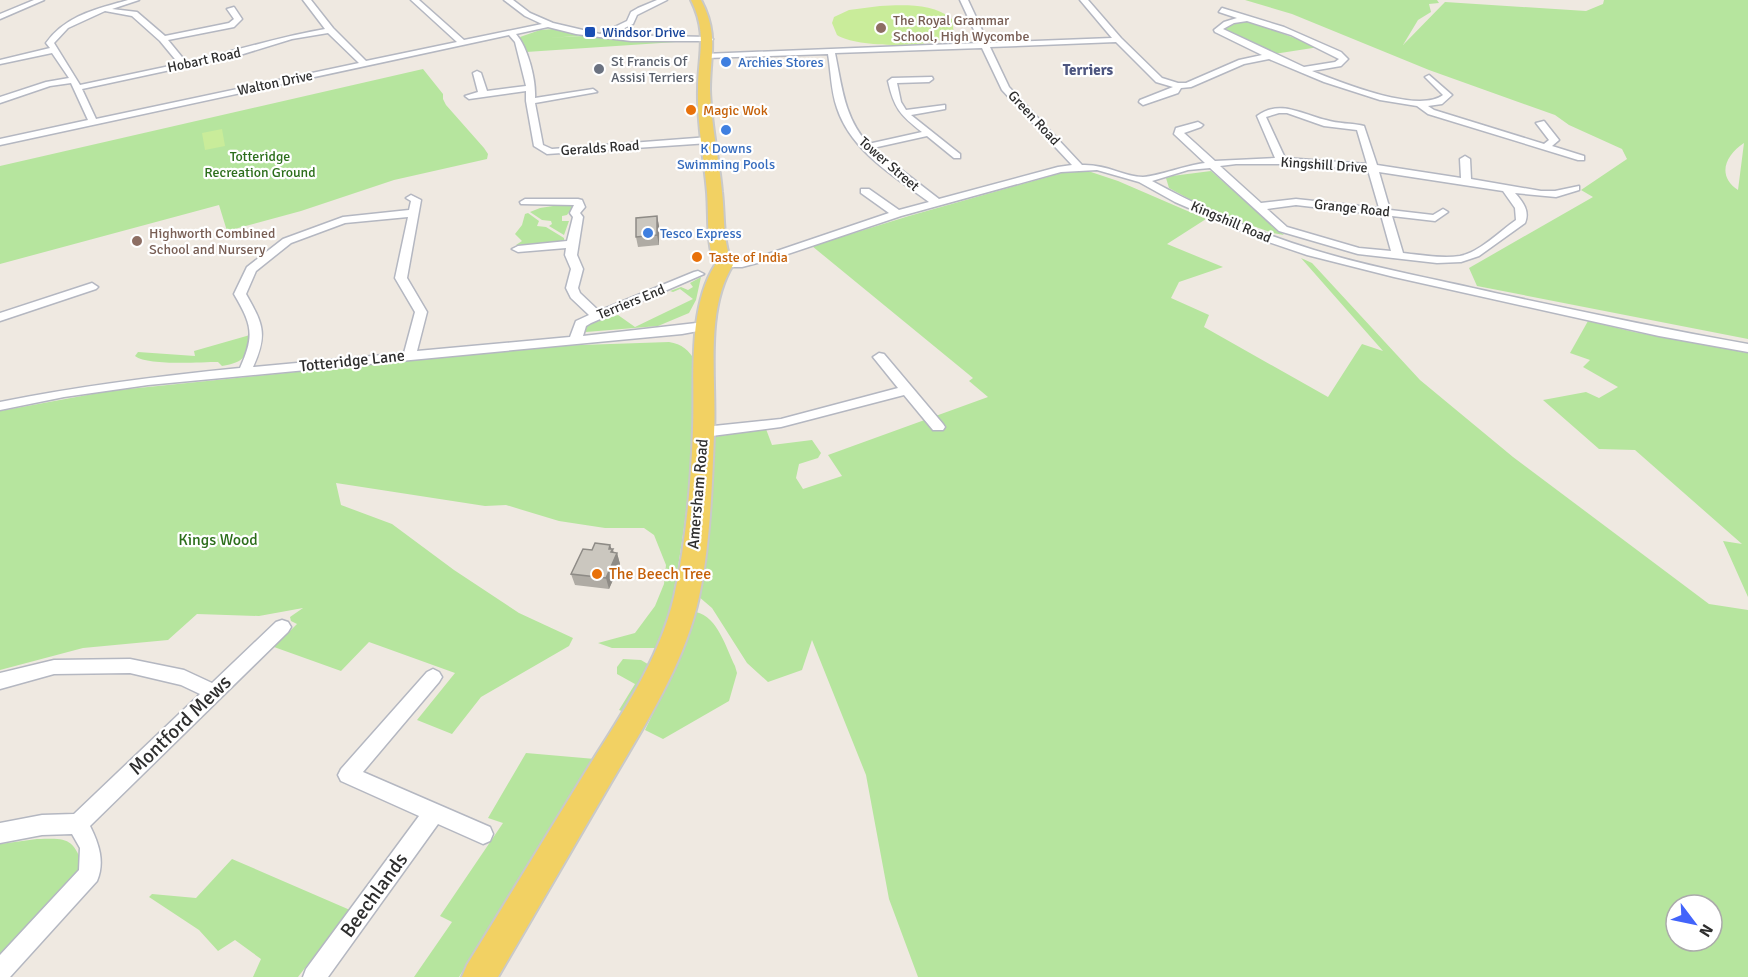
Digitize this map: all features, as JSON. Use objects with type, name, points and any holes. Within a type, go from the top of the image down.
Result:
[{"type":"main road","points":[[696,0],[702,11],[708,47],[704,88],[718,224],[718,255],[724,266]]},
{"type":"main road","name":"Amersham Road","points":[[479,977],[626,731],[667,656],[686,598],[698,522],[704,432],[705,326],[717,276],[724,266]]},
{"type":"street","points":[[0,17],[40,0]]},
{"type":"street","points":[[93,122],[76,84],[50,44],[53,36],[67,24],[135,0]]},
{"type":"street","points":[[307,0],[330,30],[365,64]]},
{"type":"street","points":[[415,0],[463,44]]},
{"type":"street","points":[[508,0],[528,15],[570,30],[602,36],[653,39],[708,47],[831,51],[1118,40]]},
{"type":"street","points":[[602,36],[630,22],[634,14],[663,0]]},
{"type":"street","name":"Green Road","points":[[964,0],[1005,88],[1079,167]]},
{"type":"street","points":[[1084,0],[1118,40],[1159,80],[1178,86],[1188,85],[1242,62],[1270,56]]},
{"type":"street","points":[[163,39],[231,25],[238,19],[231,9]]},
{"type":"street","points":[[104,10],[134,14],[163,39],[184,65]]},
{"type":"street","points":[[1222,10],[1286,31],[1338,54],[1344,59],[1338,64],[1303,70]]},
{"type":"street","points":[[1245,18],[1221,26],[1218,30],[1270,56],[1327,80],[1383,98],[1420,104],[1439,102],[1448,95],[1429,77]]},
{"type":"street","name":"Walton Drive","points":[[0,142],[550,24]]},
{"type":"street","name":"Hobart Road","points":[[0,100],[49,84],[76,84],[184,65],[240,53],[291,37],[330,30]]},
{"type":"street","name":"Geralds Road","points":[[511,33],[519,42],[531,88],[530,101],[539,146],[550,152],[709,140]]},
{"type":"street","points":[[0,62],[52,50]]},
{"type":"street","name":"Tower Street","points":[[831,51],[842,111],[852,130],[866,147],[896,173],[936,202]]},
{"type":"street","points":[[477,73],[483,93]]},
{"type":"street","points":[[929,79],[892,81],[897,102],[904,112],[957,156]]},
{"type":"street","points":[[1439,85],[1450,85]]},
{"type":"street","points":[[1143,102],[1175,91],[1178,86]]},
{"type":"street","points":[[469,96],[531,88]]},
{"type":"street","points":[[530,101],[593,92]]},
{"type":"street","points":[[1420,104],[1431,112],[1581,158]]},
{"type":"street","points":[[904,112],[942,107]]},
{"type":"street","points":[[1282,162],[1261,116],[1278,110],[1288,110],[1324,123],[1361,128],[1398,255]]},
{"type":"street","points":[[1541,123],[1554,140],[1546,147]]},
{"type":"street","points":[[1198,125],[1179,130],[1179,134],[1283,229],[1358,251],[1437,260],[1461,259],[1475,254],[1521,221],[1523,213],[1520,205],[1507,189]]},
{"type":"street","points":[[866,147],[929,133]]},
{"type":"street","points":[[1465,159],[1466,183]]},
{"type":"street","name":"Kingshill Drive","points":[[1143,180],[1159,173],[1232,161],[1374,168],[1541,194],[1556,194],[1575,188]]},
{"type":"street","name":"Kingshill Road","points":[[724,266],[772,256],[936,202],[1061,169],[1097,167],[1143,180],[1201,210],[1267,238],[1311,253],[1394,274],[1636,327],[1748,348]]},
{"type":"street","points":[[865,191],[897,214]]},
{"type":"street","points":[[410,355],[421,312],[401,278],[416,200],[411,198]]},
{"type":"street","points":[[525,202],[578,202],[580,207],[575,213],[579,218],[573,228],[572,255],[577,269],[572,288],[575,295],[598,316]]},
{"type":"street","name":"Grange Road","points":[[1258,207],[1296,202],[1435,218],[1443,212]]},
{"type":"street","points":[[245,371],[256,346],[258,325],[240,294],[251,269],[287,242],[343,220],[414,213]]},
{"type":"street","points":[[518,249],[573,244]]},
{"type":"street","name":"Terriers End","points":[[574,340],[580,324],[698,273]]},
{"type":"street","points":[[0,317],[92,287]]},
{"type":"street","name":"Totteridge Lane","points":[[0,405],[64,393],[245,371],[705,326]]},
{"type":"street","points":[[879,357],[938,427]]},
{"type":"street","points":[[704,432],[781,423],[907,390]]},
{"type":"street","name":"Montford Mews","points":[[78,824],[282,627]]},
{"type":"street","points":[[0,681],[54,667],[130,666],[184,678],[214,692]]},
{"type":"street","points":[[433,677],[348,775],[483,834]]},
{"type":"street","name":"Beechlands","points":[[314,977],[434,813]]},
{"type":"street","points":[[0,833],[42,825],[78,824],[90,847],[89,874],[0,971]]},
{"type":"green space","points":[[1245,0],[1437,0],[1439,3],[1429,4],[1431,12],[1418,20],[1403,45],[1445,2],[1586,11],[1603,4],[1604,0],[1748,0],[1748,339],[1477,286],[1469,268],[1593,197],[1581,190],[1627,159],[1622,149],[1569,125],[1555,115],[1429,70],[1292,14]],"holes":[[[1744,143],[1738,190],[1731,184],[1725,172],[1728,159]]]},
{"type":"green space","points":[[880,6],[918,6],[936,10],[952,19],[954,34],[931,42],[896,45],[861,42],[837,35],[832,23],[834,17],[849,10]]},
{"type":"green space","points":[[1239,22],[1251,22],[1319,47],[1274,54],[1222,30]]},
{"type":"green space","points":[[554,29],[580,36],[546,38],[583,36],[628,41],[676,42],[526,52],[520,37],[540,30]]},
{"type":"green space","name":"Totteridge Recreation Ground","points":[[423,69],[443,94],[446,105],[484,148],[488,154],[487,159],[394,180],[301,211],[227,231],[219,205],[0,264],[0,166]]},
{"type":"green space","points":[[222,129],[225,146],[205,150],[202,133]]},
{"type":"green space","points":[[1211,171],[1284,235],[1211,211],[1169,188],[1166,178]]},
{"type":"green space","points":[[1065,172],[1091,172],[1118,181],[1206,219],[1167,244],[1223,267],[1179,282],[1171,298],[1209,315],[1204,327],[1328,397],[1362,344],[1383,351],[1301,258],[1312,263],[1420,380],[1513,457],[1709,604],[1748,610],[1748,977],[918,977],[889,899],[866,775],[812,640],[802,670],[768,682],[747,663],[712,608],[698,596],[708,543],[714,437],[766,429],[772,445],[812,440],[821,453],[818,458],[799,464],[796,478],[803,489],[842,476],[828,455],[988,397],[969,381],[973,378],[812,246]]},
{"type":"green space","points":[[566,204],[573,206],[567,215],[562,216],[562,221],[569,221],[564,235],[549,226],[552,224],[551,221],[542,220],[530,212],[540,208]]},
{"type":"green space","points":[[528,213],[539,221],[537,226],[546,227],[564,238],[564,242],[516,245],[522,241],[515,234],[522,225],[525,214]]},
{"type":"green space","points":[[701,277],[696,300],[689,313],[658,326],[586,332],[584,328],[618,315],[635,327],[693,299],[680,289],[670,291],[681,287],[688,290],[693,287],[690,283]]},
{"type":"green space","points":[[1588,321],[1748,353],[1748,597],[1723,541],[1742,544],[1635,450],[1599,449],[1543,400],[1586,392],[1599,398],[1618,387],[1583,367],[1590,360],[1570,353]]},
{"type":"green space","points":[[250,335],[248,349],[243,357],[236,363],[222,366],[218,362],[162,362],[135,356],[138,352],[195,356],[194,351]]},
{"type":"green space","name":"Kings Wood","points":[[669,342],[685,348],[695,361],[694,416],[681,551],[670,614],[656,648],[612,648],[598,643],[635,633],[655,606],[664,584],[666,565],[654,535],[644,528],[605,528],[559,521],[506,505],[485,506],[336,483],[341,505],[392,524],[454,570],[519,613],[573,638],[569,646],[481,697],[452,734],[417,720],[455,673],[369,642],[341,671],[274,647],[297,624],[291,621],[290,617],[303,608],[259,616],[197,614],[168,640],[83,648],[0,670],[0,411],[109,391],[552,346]]},
{"type":"green space","points":[[696,612],[704,615],[716,627],[725,642],[737,673],[729,701],[663,739],[645,730],[676,666]]},
{"type":"green space","points":[[623,659],[641,660],[651,666],[624,712],[619,710],[635,684],[617,674],[617,667]]},
{"type":"green space","points":[[526,753],[595,759],[459,977],[414,977],[452,922],[440,916],[503,823],[488,818]]},
{"type":"green space","points":[[37,839],[68,842],[76,850],[84,868],[0,963],[0,844]]},
{"type":"green space","points":[[232,859],[350,910],[298,977],[253,977],[261,959],[235,940],[218,951],[199,930],[149,897],[152,894],[196,898]]},
{"type":"building","points":[[657,216],[657,235],[636,237],[636,218]]},
{"type":"building","points":[[595,543],[610,545],[609,549],[613,549],[611,552],[617,553],[606,578],[571,574],[583,549],[592,550]]},
{"type":"place","name":"The Royal Grammar School, High Wycombe","points":[[881,28]]},
{"type":"place","name":"Windsor Drive","points":[[590,32]]},
{"type":"place","name":"Archies Stores","points":[[726,62]]},
{"type":"place","name":"St Francis Of Assisi Terriers","points":[[599,69]]},
{"type":"place","name":"Magic Wok","points":[[691,110]]},
{"type":"place","name":"K Downs Swimming Pools","points":[[726,130]]},
{"type":"place","name":"Tesco Express","points":[[648,233]]},
{"type":"place","name":"Highworth Combined School and Nursery","points":[[137,241]]},
{"type":"place","name":"Taste of India","points":[[697,257]]},
{"type":"place","name":"The Beech Tree","points":[[597,574]]},
{"type":"district","name":"Terriers","points":[[1088,70]]}]
